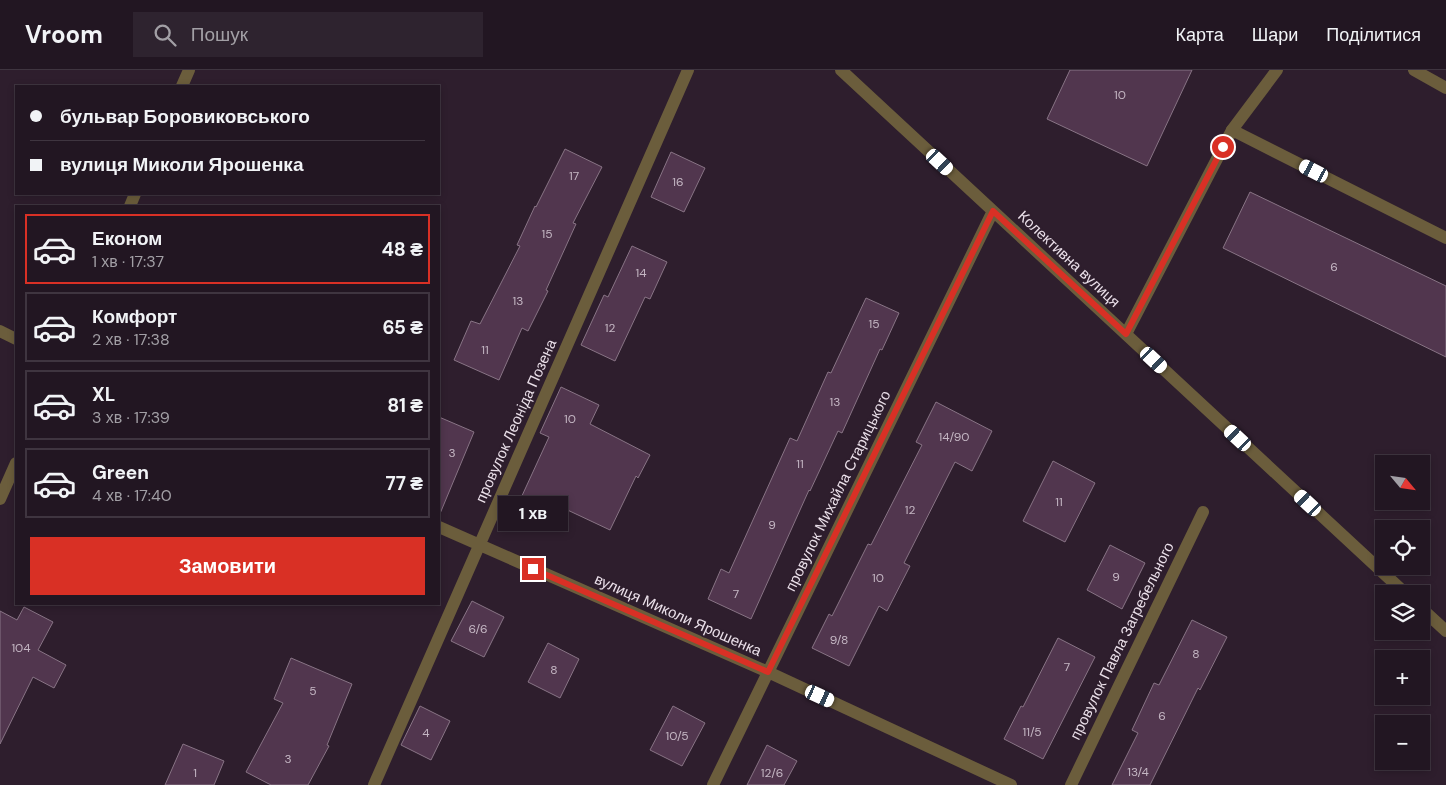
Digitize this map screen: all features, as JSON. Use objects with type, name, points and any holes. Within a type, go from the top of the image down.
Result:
[{"type":"street","points":[[182,85],[189,70]]},
{"type":"street","name":"провулок Леоніда Позена","points":[[374,785],[688,70]]},
{"type":"street","name":"Колективна вулиця","points":[[841,70],[1396,585]]},
{"type":"street","points":[[1126,334],[1232,130],[1278,70]]},
{"type":"street","points":[[1414,70],[1446,88]]},
{"type":"street","points":[[1232,130],[1446,238]]},
{"type":"street","name":"провулок Михайла Старицького","points":[[713,785],[993,211]]},
{"type":"street","points":[[0,331],[15,338]]},
{"type":"street","points":[[0,499],[15,465]]},
{"type":"street","name":"провулок Павла Загребельного","points":[[1071,785],[1203,512]]},
{"type":"street","name":"вулиця Миколи Ярошенка","points":[[440,527],[768,672],[1011,785]]},
{"type":"street","points":[[1430,616],[1446,631]]},
{"type":"building","points":[[1070,70],[1192,70],[1147,166],[1047,119]]},
{"type":"building","points":[[565,149],[602,167],[573,223],[576,224],[546,290],[548,291],[528,331],[522,328],[499,380],[454,360],[471,321],[480,324],[520,246],[517,245],[535,206]]},
{"type":"building","points":[[671,152],[705,168],[684,212],[651,197]]},
{"type":"building","points":[[1250,192],[1446,286],[1446,357],[1223,248]]},
{"type":"building","points":[[632,246],[667,262],[650,299],[645,297],[615,361],[581,345],[604,295],[608,297]]},
{"type":"building","points":[[866,298],[899,313],[882,350],[880,349],[842,433],[838,431],[809,490],[751,619],[708,599],[721,569],[729,573],[790,438],[797,441],[828,372],[831,373]]},
{"type":"building","points":[[561,387],[599,405],[590,424],[650,455],[638,478],[636,476],[610,530],[559,506],[550,527],[515,511],[549,437],[540,433]]},
{"type":"building","points":[[936,402],[992,431],[972,471],[955,462],[904,563],[910,566],[887,611],[879,606],[849,666],[812,648],[829,614],[832,616],[868,544],[871,545],[922,445],[916,442]]},
{"type":"building","points":[[440,417],[474,432],[440,514]]},
{"type":"building","points":[[1053,461],[1095,483],[1065,542],[1023,521]]},
{"type":"building","points":[[1110,545],[1145,563],[1122,609],[1087,590]]},
{"type":"building","points":[[472,601],[504,617],[484,657],[451,641]]},
{"type":"building","points":[[24,607],[53,622],[38,650],[66,665],[54,688],[33,677],[0,744],[0,611],[17,620]]},
{"type":"building","points":[[1192,620],[1227,637],[1200,690],[1198,688],[1150,785],[1112,785],[1138,733],[1132,730],[1154,683],[1159,685]]},
{"type":"building","points":[[1058,638],[1095,657],[1043,759],[1004,739],[1021,706],[1023,707]]},
{"type":"building","points":[[548,643],[579,659],[560,698],[528,682]]},
{"type":"building","points":[[291,658],[352,684],[327,745],[329,746],[308,785],[271,785],[246,772],[283,703],[274,699]]},
{"type":"building","points":[[420,706],[450,721],[431,760],[401,745]]},
{"type":"building","points":[[673,706],[705,723],[682,766],[650,750]]},
{"type":"building","points":[[183,744],[224,761],[214,785],[165,785]]},
{"type":"building","points":[[767,745],[797,761],[784,785],[747,785]]},
{"type":"route","points":[[533,569],[768,672],[993,211],[1126,334],[1223,147]]}]
